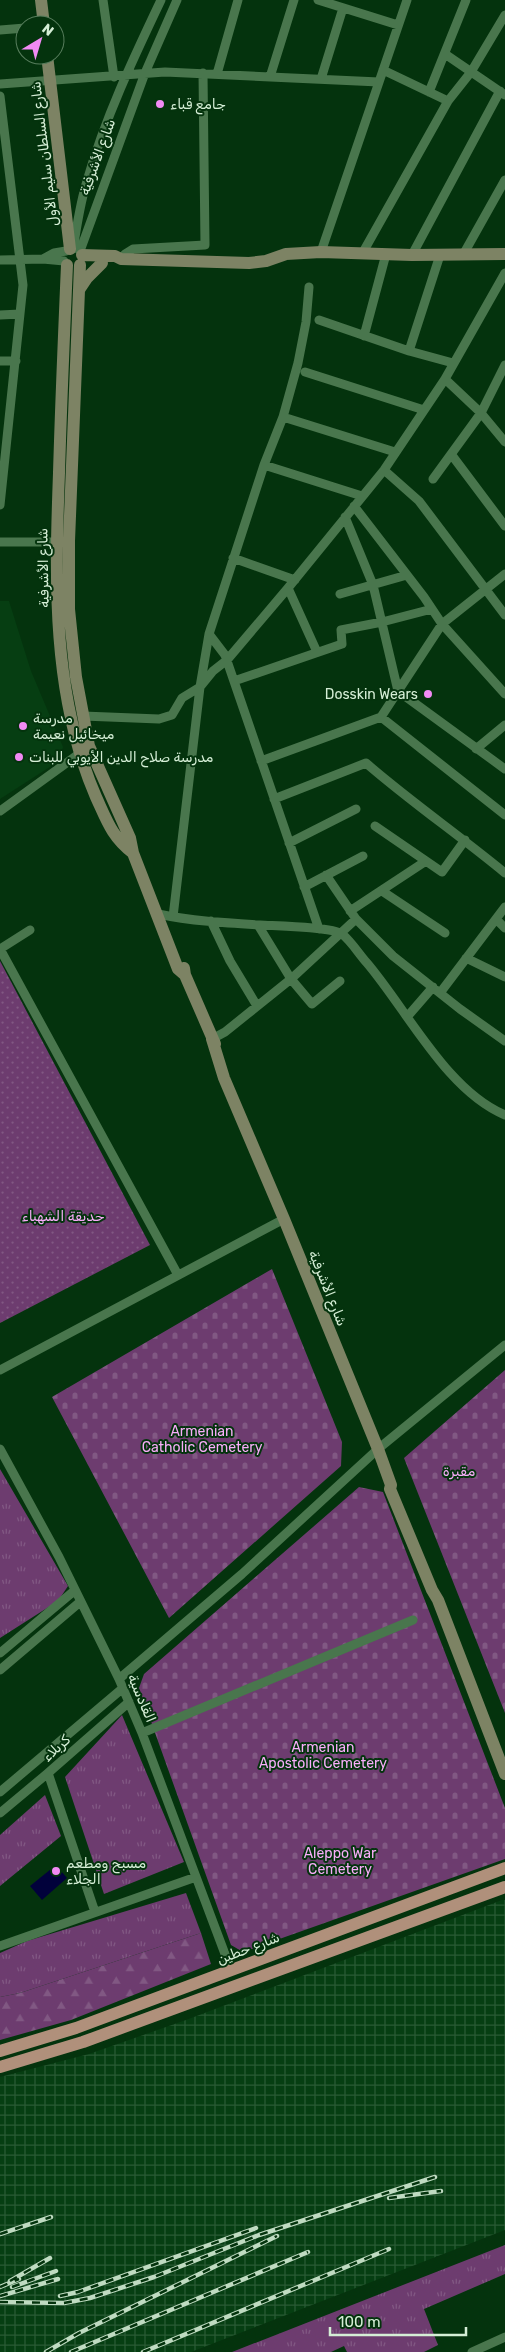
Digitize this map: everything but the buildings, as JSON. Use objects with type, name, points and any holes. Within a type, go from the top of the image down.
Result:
[{"type":"main road","name":"شارع حطين","points":[[0,2051],[76,2028],[505,1868]]},
{"type":"main road","points":[[0,2067],[82,2042],[505,1887]]},
{"type":"street","points":[[41,0],[43,15]]},
{"type":"street","points":[[103,0],[114,77]]},
{"type":"street","name":"شارع الأشرفية","points":[[161,0],[126,75],[86,181],[74,256],[62,542],[83,716],[83,767],[112,832],[133,853],[158,914],[165,922],[212,1039],[224,1078],[284,1219],[391,1485],[395,1488],[437,1587],[438,1600],[505,1774]]},
{"type":"street","name":"شارع الأشرفية","points":[[84,750],[70,717],[62,662],[56,581],[62,542],[79,290],[74,256],[144,73],[176,0]]},
{"type":"street","points":[[217,74],[238,0]]},
{"type":"street","points":[[270,77],[294,0]]},
{"type":"street","points":[[318,0],[398,25]]},
{"type":"street","points":[[321,252],[407,0]]},
{"type":"street","points":[[429,92],[466,0]]},
{"type":"street","points":[[321,79],[343,8]]},
{"type":"street","points":[[362,254],[448,101],[470,72],[505,15]]},
{"type":"street","points":[[0,30],[15,29]]},
{"type":"street","points":[[412,255],[502,93],[445,54]]},
{"type":"street","name":"شارع السلطان سليم الأول","points":[[48,65],[74,256]]},
{"type":"street","points":[[383,70],[448,101]]},
{"type":"street","points":[[0,84],[114,77],[144,73],[203,73],[379,82]]},
{"type":"street","points":[[74,256],[102,263],[118,262],[133,249],[205,245],[203,73]]},
{"type":"street","points":[[0,96],[23,285],[0,505]]},
{"type":"street","points":[[462,255],[505,180]]},
{"type":"street","points":[[0,260],[115,256],[121,259],[258,262],[286,254],[321,252],[412,255],[505,254]]},
{"type":"street","points":[[364,336],[386,254]]},
{"type":"street","points":[[409,351],[440,255]]},
{"type":"street","points":[[79,290],[91,273],[102,263]]},
{"type":"street","points":[[83,716],[164,719],[175,711],[182,698],[200,687],[213,671],[227,660],[384,470],[445,378],[505,273]]},
{"type":"street","points":[[173,917],[208,634],[264,465],[283,416],[306,322],[309,287]]},
{"type":"street","points":[[0,314],[20,314]]},
{"type":"street","points":[[319,320],[409,351],[453,363]]},
{"type":"street","points":[[0,361],[16,361]]},
{"type":"street","points":[[433,479],[481,413],[505,365]]},
{"type":"street","points":[[306,372],[424,410]]},
{"type":"street","points":[[445,378],[481,413],[505,442]]},
{"type":"street","points":[[283,416],[396,452]]},
{"type":"street","points":[[451,454],[505,526]]},
{"type":"street","points":[[264,465],[362,496]]},
{"type":"street","points":[[384,470],[418,501],[505,615]]},
{"type":"street","points":[[354,506],[442,624],[505,694]]},
{"type":"street","points":[[345,517],[373,585],[398,691],[505,769]]},
{"type":"street","points":[[0,542],[62,542]]},
{"type":"street","points":[[233,558],[295,580]]},
{"type":"street","points":[[261,761],[381,717],[442,624],[505,574]]},
{"type":"street","points":[[340,594],[407,575]]},
{"type":"street","points":[[288,588],[317,652]]},
{"type":"street","points":[[234,681],[342,644],[341,630],[432,609]]},
{"type":"street","points":[[208,634],[223,651],[227,660],[319,929]]},
{"type":"street","points":[[381,717],[505,815]]},
{"type":"street","points":[[476,749],[505,725]]},
{"type":"street","points":[[0,811],[84,750]]},
{"type":"street","points":[[274,799],[366,763],[406,798],[465,840],[505,873]]},
{"type":"street","points":[[289,842],[356,810]]},
{"type":"street","points":[[376,826],[442,872],[465,840]]},
{"type":"street","points":[[304,886],[363,856]]},
{"type":"street","points":[[350,911],[426,861]]},
{"type":"street","points":[[326,875],[356,919],[393,956],[505,1040]]},
{"type":"street","points":[[382,891],[444,933]]},
{"type":"street","points":[[407,1017],[437,990],[466,958],[505,907]]},
{"type":"street","points":[[158,914],[211,921],[319,929],[341,933],[383,982],[407,1017],[463,1086],[490,1109],[505,1116]]},
{"type":"street","points":[[212,1039],[225,1032],[291,979],[356,919]]},
{"type":"street","points":[[496,919],[505,928]]},
{"type":"street","points":[[211,921],[230,962],[257,1006]]},
{"type":"street","points":[[258,925],[291,979],[312,1004],[340,981]]},
{"type":"street","points":[[30,930],[0,949],[178,1276]]},
{"type":"street","points":[[466,958],[505,976]]},
{"type":"street","points":[[0,1370],[284,1219]]},
{"type":"street","points":[[119,1679],[242,1574],[378,1450],[505,1345]]},
{"type":"street","name":"القادسية","points":[[0,1449],[59,1557],[123,1688],[142,1733],[231,1970]]},
{"type":"street","points":[[0,1654],[74,1591]]},
{"type":"street","points":[[1,1667],[80,1602]]},
{"type":"street","points":[[142,1733],[413,1620]]},
{"type":"street","name":"كربلاء","points":[[0,1792],[123,1688]]},
{"type":"street","name":"كربلاء","points":[[0,1813],[129,1702]]},
{"type":"street","points":[[48,1773],[95,1912]]},
{"type":"street","points":[[0,1946],[196,1878]]},
{"type":"street","points":[[472,2352],[505,2337]]},
{"type":"shaded area","points":[[0,601],[9,601],[31,671],[63,747],[59,761],[0,799]]},
{"type":"shaded area","points":[[56,1865],[67,1878],[42,1900],[30,1886]]},
{"type":"shaded area","points":[[505,1900],[505,2230],[191,2352],[0,2352],[0,2077],[89,2054],[186,2020]]},
{"type":"green space","name":"حديقة الشهباء","points":[[0,961],[150,1245],[0,1323]]},
{"type":"green space","name":"Armenian Catholic Cemetery","points":[[272,1269],[342,1442],[341,1466],[169,1618],[52,1397]]},
{"type":"green space","name":"مقبرة","points":[[505,1370],[505,1713],[404,1458]]},
{"type":"green space","points":[[0,1469],[68,1586],[58,1601],[0,1638]]},
{"type":"green space","name":"Armenian Apostolic Cemetery","points":[[359,1487],[383,1492],[505,1808],[505,1859],[243,1952],[231,1945],[139,1688],[144,1674]]},
{"type":"green space","points":[[122,1715],[184,1862],[104,1894],[65,1777]]},
{"type":"green space","points":[[45,1795],[61,1836],[0,1886],[0,1835]]},
{"type":"green space","points":[[186,1893],[201,1933],[20,1993],[0,1997],[0,1953],[27,1941]]},
{"type":"green space","points":[[201,1933],[211,1964],[71,2020],[0,2040],[0,1997],[20,1993]]},
{"type":"green space","points":[[505,2245],[505,2274],[424,2309],[438,2345],[424,2352],[347,2352],[344,2346],[331,2352],[232,2352]]},
{"type":"railway","points":[[0,2302],[64,2303],[90,2298],[154,2277],[259,2235],[435,2177]]},
{"type":"railway","points":[[389,2198],[441,2191]]},
{"type":"railway","points":[[0,2234],[51,2217]]},
{"type":"railway","points":[[60,2296],[78,2292],[256,2228]]},
{"type":"railway","points":[[46,2352],[79,2333],[277,2236]]},
{"type":"railway","points":[[143,2352],[389,2249]]},
{"type":"railway","points":[[71,2352],[308,2252]]},
{"type":"railway","points":[[10,2281],[50,2258]]},
{"type":"railway","points":[[12,2287],[56,2271]]},
{"type":"railway","points":[[0,2287],[19,2279]]},
{"type":"railway","points":[[0,2296],[58,2279]]},
{"type":"place","name":"جامع قباء","points":[[160,104]]},
{"type":"place","name":"Dosskin Wears","points":[[428,694]]},
{"type":"place","name":"مدرسة ميخائيل نعيمة","points":[[23,726]]},
{"type":"place","name":"مدرسة صلاح الدين الأيوبي للبنات","points":[[19,757]]},
{"type":"place","name":"مسبح ومطعم الجلاء","points":[[56,1871]]},
{"type":"park label","name":"Aleppo War Cemetery","points":[[340,1862]]}]
